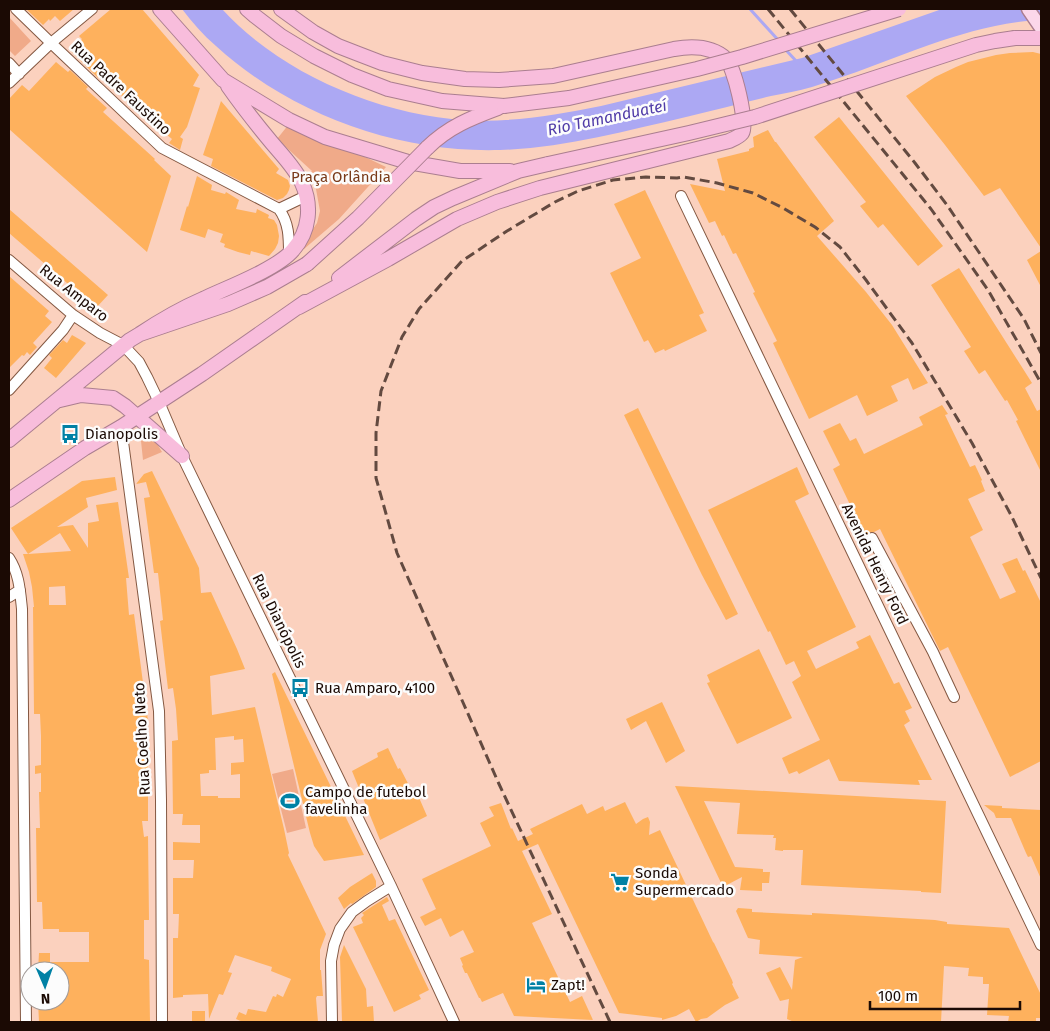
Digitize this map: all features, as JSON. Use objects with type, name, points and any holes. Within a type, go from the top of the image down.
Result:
[{"type":"highway","points":[[9,440],[124,345],[140,334],[168,316],[274,265],[289,254],[306,226],[308,211],[306,196],[302,183],[294,170],[243,108],[223,80],[160,9]]},
{"type":"highway","points":[[247,9],[281,36],[314,56],[352,75],[388,88],[442,101],[504,106],[569,98],[742,58],[899,9]]},
{"type":"highway","points":[[281,9],[313,32],[338,46],[382,63],[422,73],[465,79],[499,80],[553,76],[691,46],[720,54],[729,62],[738,90],[744,125],[738,137],[729,141],[540,188],[497,202],[457,219],[299,307]]},
{"type":"highway","points":[[9,500],[202,374],[299,307],[416,219],[452,198],[518,171],[755,117],[985,43],[1014,38],[1041,38]]},
{"type":"highway","points":[[223,80],[289,120],[325,136],[373,152],[408,162],[460,171],[518,171]]},
{"type":"highway","points":[[140,334],[228,304],[267,287],[307,264],[358,218],[434,140],[458,124],[504,106]]},
{"type":"highway","points":[[54,402],[81,395],[113,398],[121,402],[182,456]]},
{"type":"main road","points":[[1028,9],[1041,27]]},
{"type":"street","name":"Rua Padre Faustino","points":[[16,9],[162,148],[279,209]]},
{"type":"street","points":[[9,83],[92,9]]},
{"type":"street","points":[[9,63],[19,74]]},
{"type":"street","points":[[289,254],[287,225],[279,209],[306,196]]},
{"type":"street","name":"Avenida Henry Ford","points":[[681,196],[1041,945]]},
{"type":"street","name":"Rua Amparo","points":[[9,260],[73,316],[124,345]]},
{"type":"street","points":[[9,390],[63,330],[73,316]]},
{"type":"street","name":"Rua Dianópolis","points":[[124,345],[139,362],[147,377],[182,456],[454,1022]]},
{"type":"street","name":"Rua Coelho Neto","points":[[121,427],[159,711],[162,1022]]},
{"type":"street","points":[[872,538],[933,652],[954,697]]},
{"type":"street","points":[[9,558],[19,579],[22,609],[26,1022]]},
{"type":"street","points":[[9,597],[20,590]]},
{"type":"street","points":[[332,1022],[330,961],[340,930],[352,912],[390,886]]},
{"type":"green space","points":[[9,17],[31,41],[15,56],[9,50]]},
{"type":"green space","name":"Praça Orlândia","points":[[289,124],[386,167],[339,219],[304,249],[301,247],[317,223],[320,211],[314,178],[309,174],[312,171],[277,139]]},
{"type":"green space","points":[[145,437],[153,437],[162,452],[143,460],[141,441]]},
{"type":"green space","name":"Campo de futebol favelinha","points":[[293,769],[306,828],[287,833],[272,774]]},
{"type":"water","name":"Rio Tamanduateí","points":[[182,9],[222,9],[272,53],[333,87],[366,100],[399,110],[432,116],[482,121],[533,118],[601,106],[802,58],[942,9],[1041,9],[1041,20],[1006,24],[962,34],[802,90],[594,138],[524,149],[500,150],[423,145],[385,137],[348,125],[312,110],[278,92],[246,70],[216,46]]},
{"type":"building","points":[[26,9],[74,9],[60,21],[55,16],[43,25]]},
{"type":"building","points":[[111,9],[142,9],[199,75],[193,86],[200,88],[187,127],[180,137],[183,139],[180,150],[169,143],[172,139],[150,121],[149,123],[103,75],[98,78],[71,51],[82,39],[79,36]]},
{"type":"building","points":[[1033,52],[1041,54],[1041,248],[1000,188],[984,196],[906,96],[935,77],[968,62],[996,55]]},
{"type":"building","points":[[56,62],[68,72],[70,70],[88,87],[86,89],[107,108],[103,112],[171,176],[147,252],[9,129],[9,99],[22,85],[29,91]]},
{"type":"building","points":[[221,101],[279,169],[276,173],[288,180],[289,190],[283,198],[277,200],[211,166],[213,159],[203,155]]},
{"type":"building","points":[[839,117],[943,246],[918,266],[883,224],[878,228],[860,206],[866,202],[814,137]]},
{"type":"building","points":[[768,130],[834,221],[817,236],[892,325],[928,383],[913,390],[908,378],[891,386],[898,401],[867,416],[857,395],[809,419],[773,343],[777,341],[736,253],[733,254],[715,221],[709,223],[690,184],[725,191],[717,159],[749,151],[749,149],[754,147],[753,137]]},
{"type":"building","points":[[197,176],[212,185],[211,190],[225,194],[226,192],[239,200],[236,209],[256,213],[257,209],[269,215],[268,218],[274,220],[279,236],[275,249],[269,256],[251,251],[250,255],[224,247],[225,244],[220,242],[223,234],[208,229],[205,238],[180,230]]},
{"type":"building","points":[[645,190],[704,313],[699,315],[707,331],[665,351],[664,349],[655,353],[648,340],[644,342],[610,273],[641,258],[614,204]]},
{"type":"building","points":[[9,209],[108,295],[96,308],[9,233]]},
{"type":"building","points":[[1041,251],[1041,287],[1027,260]]},
{"type":"building","points":[[959,268],[1032,383],[1025,388],[1037,411],[1041,409],[1041,472],[1007,400],[1005,401],[985,370],[979,374],[964,351],[971,347],[931,285]]},
{"type":"building","points":[[9,276],[49,311],[45,316],[52,322],[33,343],[37,347],[30,355],[27,352],[24,356],[22,355],[9,368]]},
{"type":"building","points":[[72,335],[86,343],[56,378],[44,368],[52,358],[49,355],[63,340],[67,343]]},
{"type":"building","points":[[942,405],[948,414],[945,415],[970,467],[975,465],[982,480],[985,491],[968,499],[983,530],[970,537],[1000,599],[1016,592],[1002,564],[1017,558],[1041,603],[1041,761],[1010,777],[948,647],[940,651],[880,529],[869,532],[865,536],[833,469],[840,465],[823,431],[840,423],[850,441],[856,438],[864,454],[923,425],[919,417]]},
{"type":"building","points":[[638,408],[738,614],[726,620],[624,415]]},
{"type":"building","points":[[797,467],[809,494],[795,501],[856,627],[807,651],[816,669],[859,648],[856,642],[870,635],[894,684],[899,682],[912,708],[905,711],[910,721],[904,725],[932,780],[918,780],[920,785],[839,781],[829,759],[799,774],[797,771],[789,774],[782,758],[820,740],[792,682],[801,676],[794,661],[786,665],[708,510]]},
{"type":"building","points":[[152,471],[199,568],[201,593],[211,592],[245,669],[210,676],[212,715],[255,707],[284,829],[288,855],[326,934],[320,950],[323,996],[317,996],[316,998],[318,1022],[243,1022],[236,1019],[239,1012],[246,1015],[248,1009],[266,1012],[273,996],[276,997],[277,994],[283,997],[291,979],[271,971],[272,967],[235,955],[228,972],[232,973],[223,995],[219,994],[209,1019],[208,994],[183,995],[183,997],[173,998],[173,938],[178,938],[179,914],[173,914],[173,878],[193,878],[194,860],[173,860],[173,842],[200,843],[200,825],[182,825],[183,814],[173,814],[172,741],[178,740],[176,709],[173,688],[168,689],[160,621],[163,620],[158,573],[154,573],[144,498],[150,497],[146,482],[136,484],[144,474]],"holes":[[[234,736],[234,740],[243,739],[244,762],[231,763],[231,775],[240,774],[240,798],[201,796],[200,774],[209,773],[209,770],[216,770],[215,738]]]},
{"type":"building","points":[[115,477],[117,490],[86,498],[88,507],[57,527],[73,525],[88,548],[88,523],[99,521],[96,505],[118,502],[129,578],[126,578],[129,615],[134,614],[148,721],[148,821],[142,821],[144,837],[148,836],[149,920],[144,920],[144,959],[149,960],[150,1022],[39,1022],[38,1011],[70,1011],[70,962],[89,962],[89,932],[59,932],[59,929],[43,929],[42,902],[37,902],[36,828],[40,828],[39,792],[41,792],[41,773],[35,774],[35,766],[41,765],[41,736],[40,714],[34,714],[34,607],[29,572],[23,554],[28,554],[11,528],[82,481]],"holes":[[[60,533],[71,551],[28,554]],[[65,586],[66,605],[49,605],[49,587]]]},
{"type":"building","points":[[759,649],[792,718],[737,744],[707,683],[710,682],[707,675]]},
{"type":"building","points":[[275,672],[364,855],[324,861],[314,846],[272,674]]},
{"type":"building","points":[[662,702],[685,751],[666,763],[646,721],[631,730],[626,719]]},
{"type":"building","points":[[388,748],[414,795],[417,793],[427,816],[380,840],[352,771],[378,757],[377,753]]},
{"type":"building","points":[[675,786],[946,801],[941,893],[801,885],[803,850],[775,850],[776,838],[773,838],[774,835],[737,834],[740,803],[704,801],[735,867],[763,869],[763,872],[770,872],[769,883],[762,883],[762,891],[740,890],[742,877],[723,887]]},
{"type":"building","points":[[625,802],[636,824],[648,817],[650,822],[649,835],[660,830],[739,998],[707,1018],[696,1022],[689,1009],[676,1016],[662,1020],[662,1018],[619,1013],[538,844],[522,851],[552,914],[532,923],[570,1002],[582,996],[593,1020],[514,1016],[503,993],[482,1002],[462,966],[460,958],[474,952],[463,930],[450,937],[441,918],[425,926],[420,917],[436,909],[422,879],[491,846],[480,823],[494,816],[489,807],[501,803],[518,841],[533,834],[530,829],[582,804],[587,814],[603,806],[605,811]]},
{"type":"building","points":[[984,805],[1041,810],[1041,879],[1031,856],[1028,857],[1026,853],[1011,818],[996,818],[994,813]]},
{"type":"building","points":[[372,873],[376,881],[376,887],[344,909],[338,898],[350,887]]},
{"type":"building","points":[[387,897],[389,901],[382,905],[389,921],[395,919],[429,990],[419,995],[421,999],[394,1012],[353,927],[363,923],[361,918],[364,915],[362,913]]},
{"type":"building","points":[[738,908],[752,909],[752,912],[812,915],[812,913],[935,920],[947,922],[947,924],[1009,928],[1041,995],[1041,1018],[1036,1018],[1036,1022],[1008,1022],[1009,1016],[987,1015],[989,984],[983,984],[983,977],[968,976],[969,968],[944,966],[941,1022],[794,1022],[787,1019],[789,999],[780,1001],[766,973],[780,967],[792,990],[795,960],[803,957],[759,954],[760,940],[748,938],[736,911]]},
{"type":"building","points":[[344,945],[366,989],[367,1007],[373,1006],[374,1022],[342,1022],[340,957]]},
{"type":"building","points":[[39,953],[50,953],[50,961],[39,961]]},
{"type":"building","points":[[192,1011],[205,1011],[205,1022],[192,1022]]},
{"type":"waterway","points":[[750,9],[780,42]]},
{"type":"waterway","points":[[785,49],[798,63]]},
{"type":"railway","points":[[768,9],[931,209],[988,290],[1041,383]]},
{"type":"railway","points":[[790,9],[947,205],[1024,319],[1041,353]]},
{"type":"railway","points":[[610,1022],[499,784],[397,553],[376,478],[376,433],[381,391],[402,337],[419,309],[462,261],[555,202],[578,191],[613,180],[646,177],[684,177],[717,183],[753,193],[783,208],[815,227],[840,247],[912,343],[972,443],[1011,515],[1041,578]]},
{"type":"place","name":"Dianopolis","points":[[70,434]]},
{"type":"place","name":"Rua Amparo, 4100","points":[[300,688]]},
{"type":"place","name":"Campo de futebol favelinha","points":[[290,801]]},
{"type":"place","name":"Sonda Supermercado","points":[[620,882]]},
{"type":"place","name":"Zapt!","points":[[536,985]]}]
